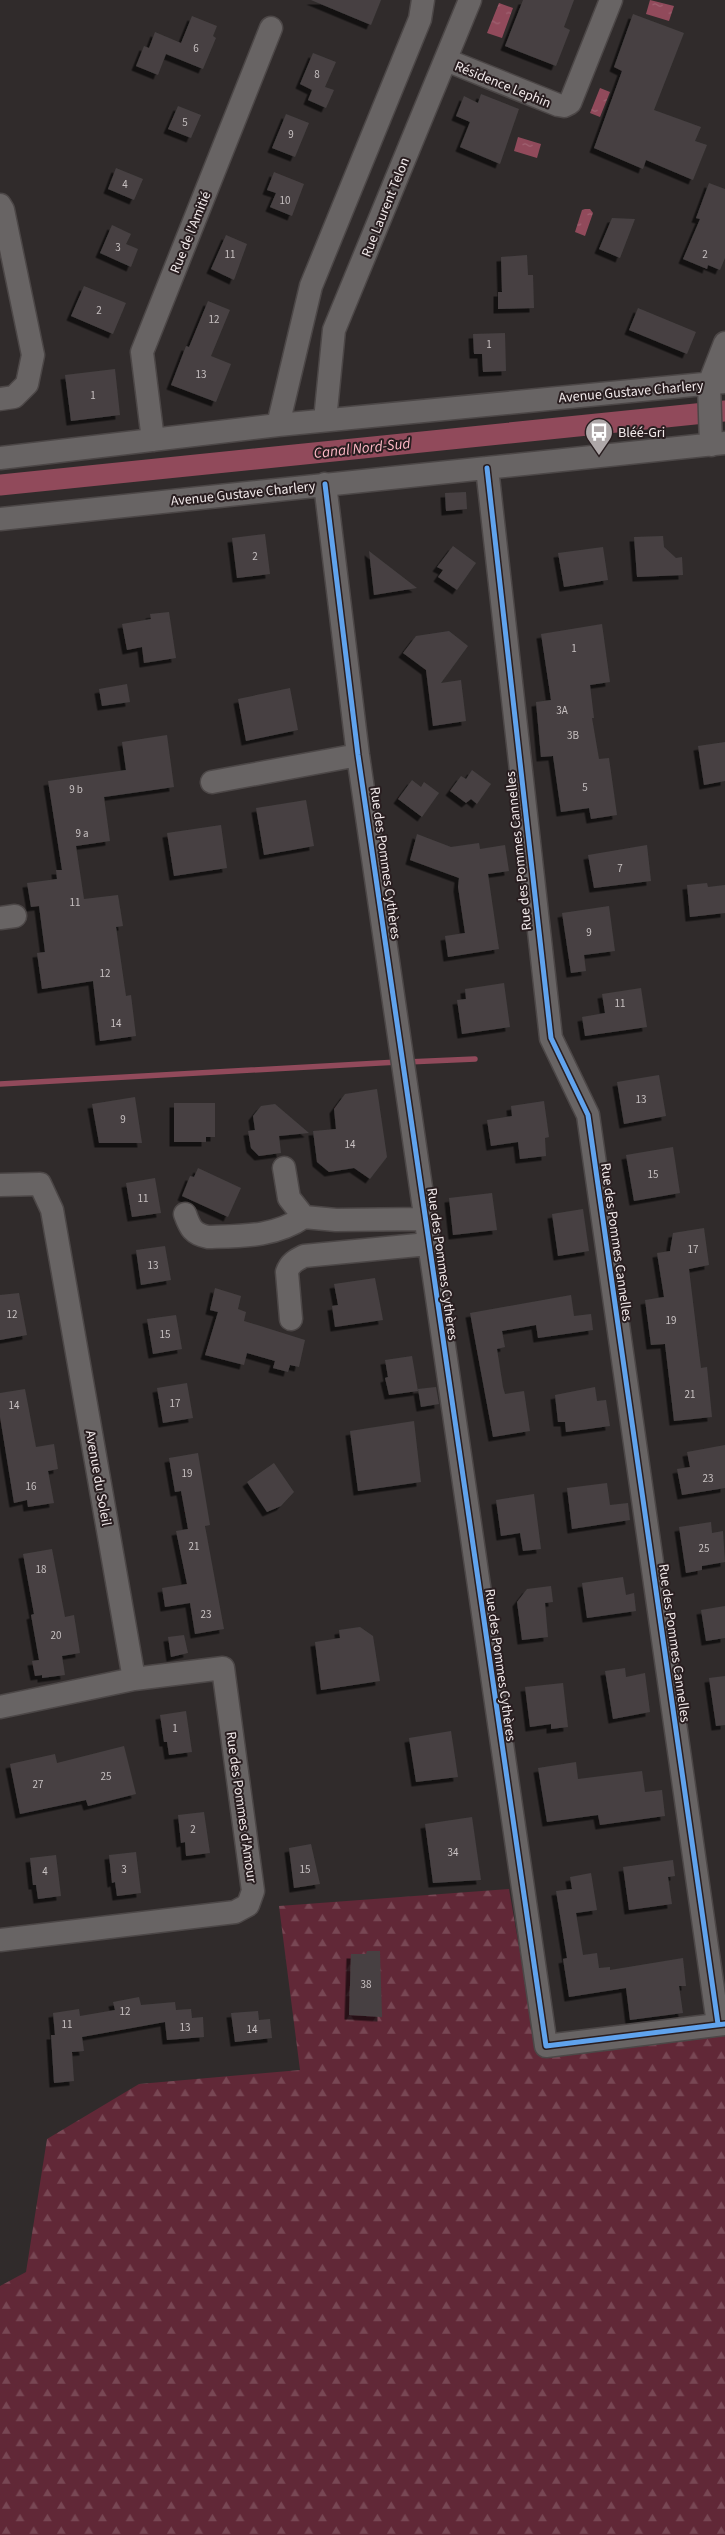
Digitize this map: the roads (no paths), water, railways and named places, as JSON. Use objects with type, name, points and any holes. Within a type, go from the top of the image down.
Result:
[{"type":"street","points":[[278,425],[311,286],[420,19],[423,0]]},
{"type":"street","name":"Rue Laurent Telon","points":[[325,420],[334,330],[470,0]]},
{"type":"street","name":"Résidence Lephin","points":[[446,60],[558,106],[564,106],[570,103],[611,0]]},
{"type":"street","name":"Rue de l'Amitié","points":[[153,440],[142,352],[271,28]]},
{"type":"street","points":[[0,205],[3,210],[33,355],[27,384],[14,397],[0,399]]},
{"type":"street","points":[[716,441],[714,386],[725,343]]},
{"type":"street","name":"Avenue Gustave Charlery","points":[[0,458],[325,420],[714,386]]},
{"type":"street","name":"Avenue Gustave Charlery","points":[[0,519],[487,468],[716,441]]},
{"type":"street","name":"Rue des Pommes Cannelles","points":[[487,468],[551,1038],[588,1115],[721,2024]]},
{"type":"street","name":"Rue des Pommes Cythères","points":[[325,484],[358,755],[546,2046],[721,2024]]},
{"type":"street","points":[[212,782],[358,755]]},
{"type":"street","points":[[284,1168],[289,1198],[304,1217]]},
{"type":"street","name":"Avenue du Soleil","points":[[0,1185],[40,1184],[52,1210],[134,1679]]},
{"type":"street","points":[[185,1214],[191,1230],[199,1235],[208,1237],[268,1234],[289,1227],[304,1217],[336,1220],[425,1219]]},
{"type":"street","points":[[291,1319],[287,1272],[289,1265],[296,1260],[304,1256],[428,1244]]},
{"type":"street","name":"Rue des Pommes d'Amour","points":[[0,1940],[235,1912],[248,1905],[253,1891],[223,1668],[134,1679]]},
{"type":"street","points":[[0,1707],[134,1679]]},
{"type":"water","points":[[650,0],[674,6],[669,21],[646,14]]},
{"type":"water","points":[[499,3],[513,8],[502,38],[487,33]]},
{"type":"water","points":[[600,88],[610,92],[600,117],[590,113]]},
{"type":"water","points":[[518,137],[541,144],[537,158],[514,151]]},
{"type":"water","points":[[590,209],[593,213],[585,236],[575,232],[582,210]]},
{"type":"waterway","name":"Canal Nord-Sud","points":[[0,485],[725,411]]},
{"type":"waterway","points":[[407,1062],[475,1059]]},
{"type":"waterway","points":[[0,1084],[398,1062]]},
{"type":"place","name":"Bléé-Gri","points":[[599,456]]}]
